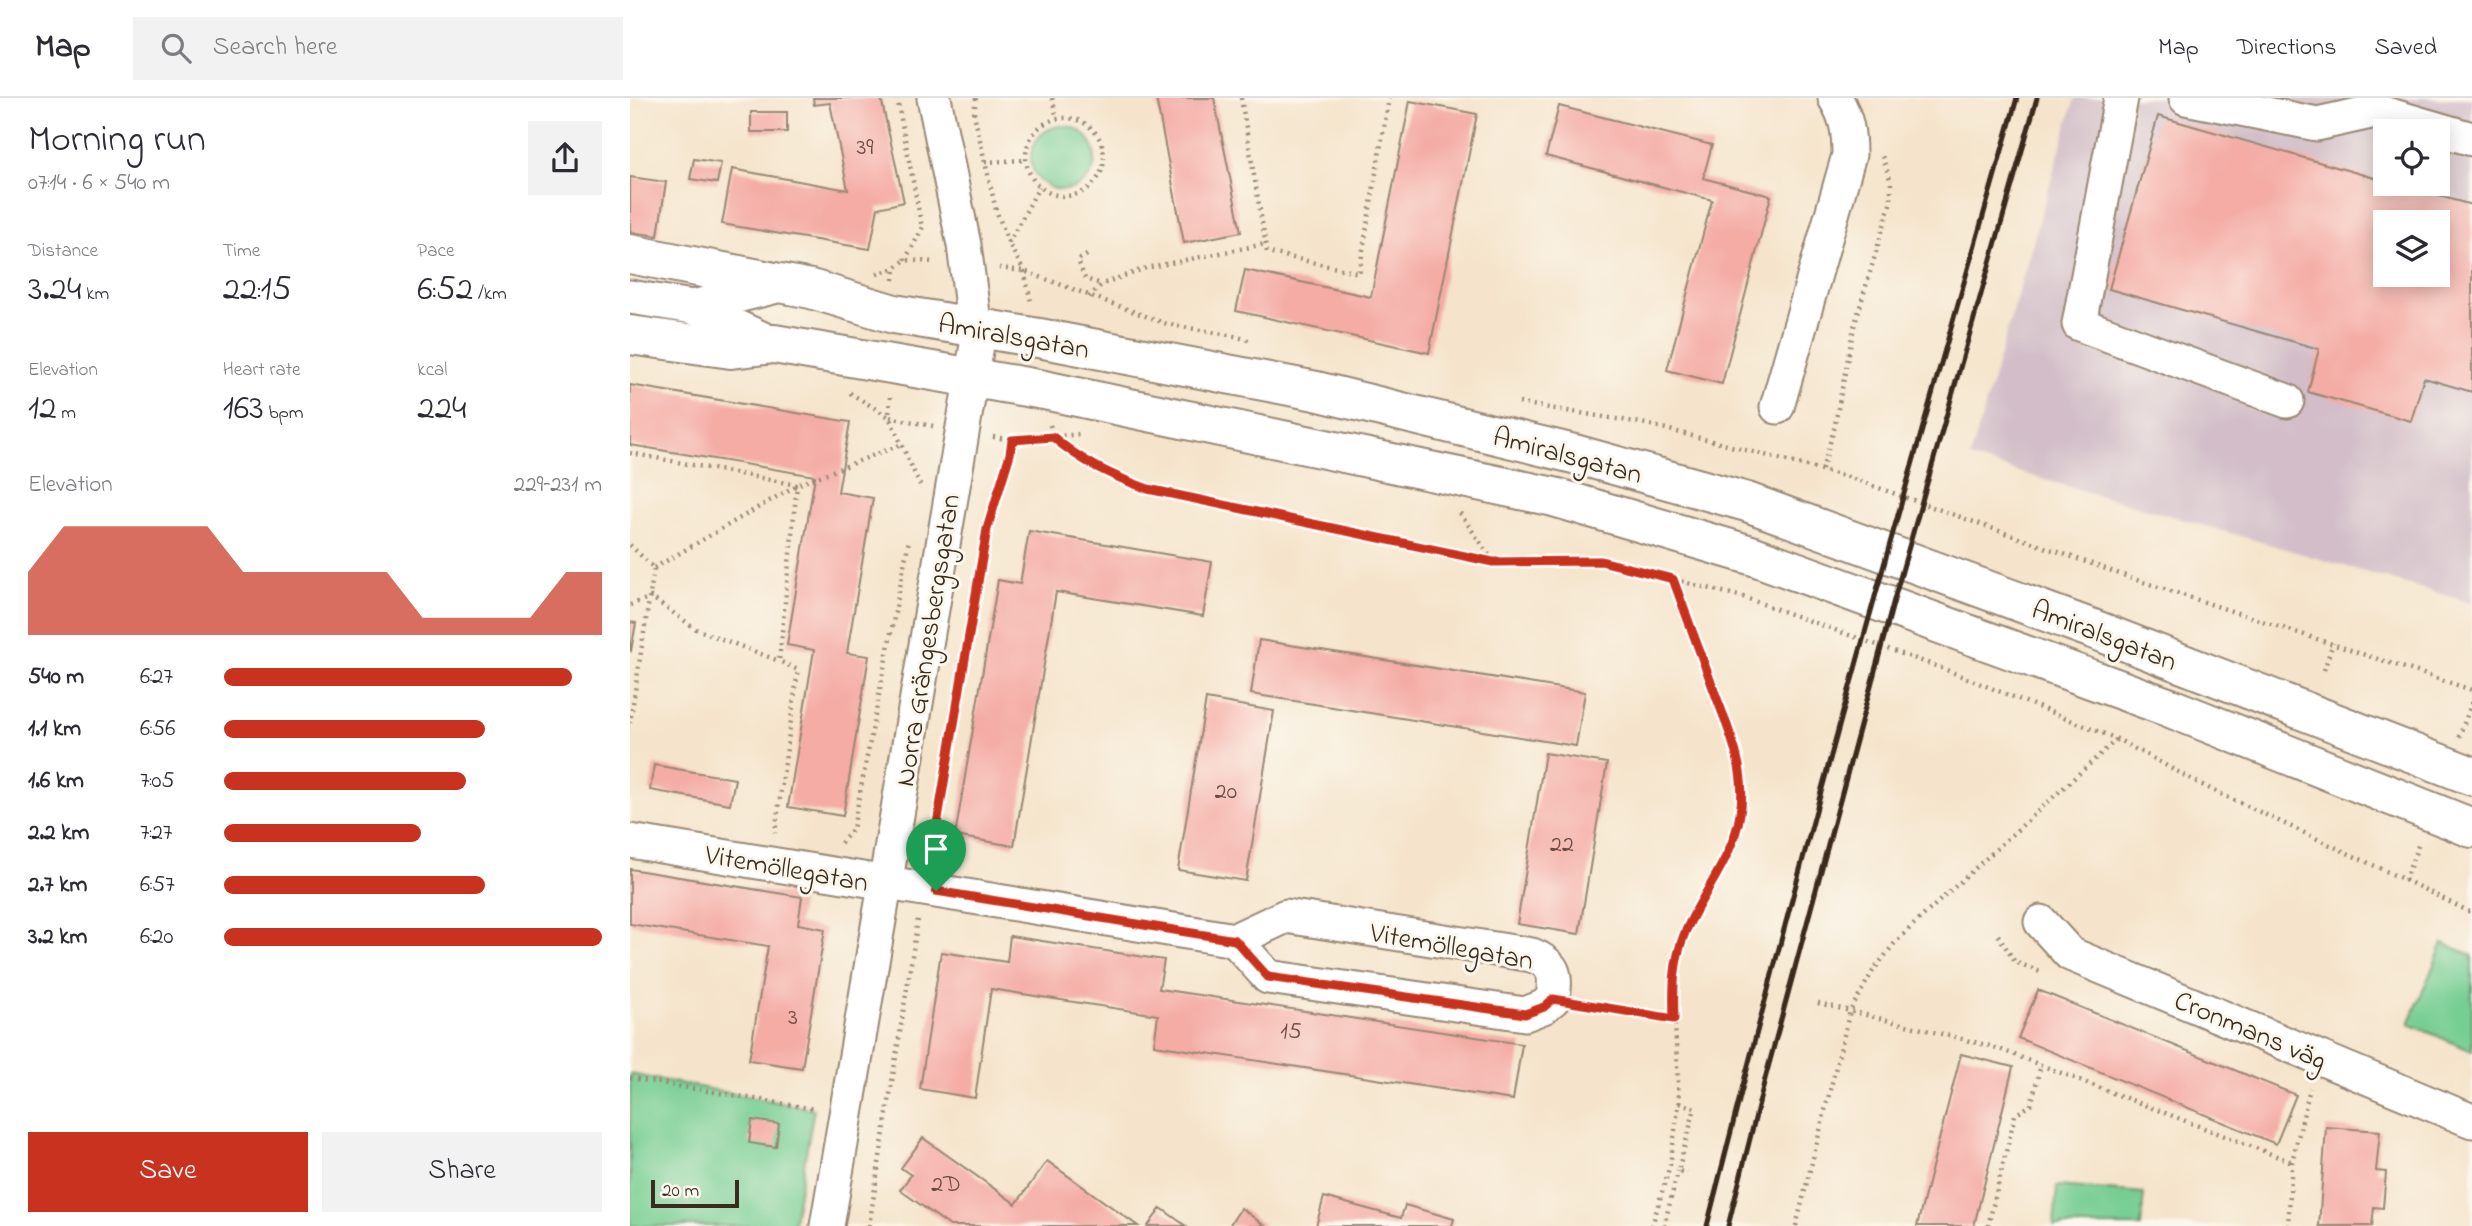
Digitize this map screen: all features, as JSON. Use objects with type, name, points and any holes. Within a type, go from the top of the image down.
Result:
[{"type":"main road","name":"Amiralsgatan","points":[[630,254],[787,284],[894,314],[975,350],[1044,390],[1528,491],[1754,556],[2173,709],[2472,828]]},
{"type":"main road","name":"Amiralsgatan","points":[[630,335],[731,349],[774,344],[975,350],[1039,338],[1316,391],[1578,454],[1748,502],[2001,595],[2460,771]]},
{"type":"street","points":[[934,98],[964,246],[975,350]]},
{"type":"street","points":[[1777,407],[1849,155],[1849,130],[1844,112],[1835,98]]},
{"type":"street","points":[[2121,98],[2078,324],[2287,401]]},
{"type":"street","points":[[2186,98],[2317,124],[2378,104],[2472,139]]},
{"type":"street","points":[[693,307],[787,284]]},
{"type":"street","points":[[630,297],[693,307],[774,344]]},
{"type":"street","name":"Norra Grängesbergsgatan","points":[[827,1226],[887,884],[975,350]]},
{"type":"street","name":"Vitemöllegatan","points":[[630,841],[1235,940],[1286,916],[1532,955],[1546,961],[1553,970],[1553,999],[1544,1007],[1525,1014],[1268,977],[1235,940]]},
{"type":"street","name":"Cronmans väg","points":[[2041,922],[2070,954],[2472,1121]]},
{"type":"path","points":[[897,98],[922,228],[905,260]]},
{"type":"path","points":[[976,98],[974,114],[996,210],[1009,244],[1024,271]]},
{"type":"path","points":[[1052,98],[1057,118]]},
{"type":"path","points":[[1241,98],[1267,252],[1359,274],[1389,98]]},
{"type":"path","points":[[1070,117],[1081,121],[1099,137],[1104,149],[1101,172],[1094,183],[1074,195],[1062,196],[1039,187],[1027,170],[1025,160],[1030,137],[1046,121],[1057,118],[1070,117]]},
{"type":"path","points":[[1822,470],[1834,429],[1854,327],[1891,201],[1891,182],[1880,151]]},
{"type":"path","points":[[985,162],[1025,160]]},
{"type":"path","points":[[1009,244],[1039,187]]},
{"type":"path","points":[[1089,297],[1102,284],[1146,268],[1265,244]]},
{"type":"path","points":[[1087,255],[1079,260],[1085,279],[1102,284]]},
{"type":"path","points":[[848,392],[889,417],[920,484],[918,497]]},
{"type":"path","points":[[869,1226],[918,919],[933,910],[942,855],[935,836],[987,529],[1012,440],[1053,437],[1074,455],[1104,472],[1148,489],[1493,562],[1601,561],[1743,597],[1944,668],[2118,739],[2204,786],[2472,912]]},
{"type":"path","points":[[654,568],[797,485],[900,445]]},
{"type":"path","points":[[630,453],[797,485]]},
{"type":"path","points":[[779,661],[797,485]]},
{"type":"path","points":[[839,846],[853,829],[910,537]]},
{"type":"path","points":[[630,545],[654,568]]},
{"type":"path","points":[[630,723],[654,568]]},
{"type":"path","points":[[1651,1226],[1670,1165],[1679,1103],[1673,984],[1679,947],[1733,841],[1740,816],[1742,793],[1739,759],[1673,579]]},
{"type":"path","points":[[651,597],[696,629],[798,670],[773,845]]},
{"type":"path","points":[[630,605],[651,597]]},
{"type":"path","points":[[2324,670],[2333,643]]},
{"type":"path","points":[[2460,771],[2472,702]]},
{"type":"path","points":[[1796,1226],[1850,1011],[1873,971],[1894,944],[2118,739]]},
{"type":"path","points":[[2405,880],[2431,812]]},
{"type":"path","points":[[1553,999],[1674,1019]]},
{"type":"path","points":[[1818,1003],[1994,1047],[2292,1162]]},
{"type":"path","points":[[1988,1226],[2015,1115],[2031,1105],[2041,1064]]},
{"type":"path","points":[[630,1078],[847,1115]]},
{"type":"path","points":[[2288,1226],[2292,1162],[2311,1084]]},
{"type":"path","points":[[1664,1226],[1695,1108],[1679,1103]]},
{"type":"path","points":[[1678,1171],[1687,1173]]},
{"type":"shaded area","points":[[2075,98],[2472,98],[2472,603],[1970,458]]},
{"type":"green space","points":[[1063,126],[1081,132],[1089,140],[1095,158],[1089,176],[1081,184],[1063,190],[1045,184],[1037,176],[1031,158],[1037,140],[1045,132]]},
{"type":"green space","points":[[2443,943],[2472,955],[2472,1051],[2409,1024]]},
{"type":"green space","points":[[630,1074],[814,1109],[793,1226],[630,1226]]},
{"type":"green space","points":[[2057,1186],[2144,1193],[2141,1226],[2054,1226]]},
{"type":"building","points":[[813,98],[881,98],[904,202],[878,208],[870,249],[722,224],[732,169],[848,190],[830,103],[814,105]]},
{"type":"building","points":[[1156,98],[1214,98],[1241,232],[1184,243]]},
{"type":"building","points":[[1410,101],[1477,114],[1429,353],[1236,311],[1245,270],[1371,297]]},
{"type":"building","points":[[1559,106],[1712,145],[1703,178],[1771,196],[1722,384],[1667,370],[1712,200],[1546,156]]},
{"type":"building","points":[[751,112],[787,112],[787,132],[751,132]]},
{"type":"building","points":[[2158,116],[2373,178],[2373,196],[2439,196],[2472,205],[2472,392],[2424,378],[2411,421],[2308,392],[2319,349],[2109,289]]},
{"type":"building","points":[[694,159],[721,163],[717,183],[690,179]]},
{"type":"building","points":[[630,177],[666,182],[658,236],[630,232]]},
{"type":"building","points":[[630,385],[850,422],[838,492],[873,498],[847,653],[869,656],[843,816],[788,807],[814,650],[787,645],[815,476],[630,445]]},
{"type":"building","points":[[1029,531],[1212,562],[1203,616],[1056,592],[1014,846],[955,836],[998,580],[1020,584]]},
{"type":"building","points":[[630,622],[636,623],[631,651],[630,650]]},
{"type":"building","points":[[1259,640],[1585,692],[1576,746],[1251,694]]},
{"type":"building","points":[[1206,699],[1274,711],[1246,881],[1178,870]]},
{"type":"building","points":[[1545,753],[1607,763],[1579,934],[1517,924]]},
{"type":"building","points":[[654,765],[735,779],[730,804],[650,790]]},
{"type":"building","points":[[630,869],[802,897],[798,924],[825,929],[802,1068],[749,1060],[768,946],[630,924]]},
{"type":"building","points":[[1010,936],[1164,960],[1159,989],[1522,1044],[1513,1100],[1154,1045],[1158,1015],[991,989],[975,1098],[920,1089],[941,952],[1007,962]]},
{"type":"building","points":[[2038,990],[2296,1095],[2276,1144],[2018,1038]]},
{"type":"building","points":[[1961,1054],[2013,1067],[1974,1226],[1917,1226]]},
{"type":"building","points":[[752,1120],[779,1124],[776,1147],[749,1143]]},
{"type":"building","points":[[2326,1127],[2380,1131],[2376,1171],[2386,1172],[2383,1208],[2374,1207],[2372,1226],[2319,1226]]},
{"type":"building","points":[[923,1138],[1016,1204],[1047,1161],[1138,1226],[950,1226],[900,1190],[911,1175],[901,1168]]},
{"type":"building","points":[[1324,1197],[1401,1218],[1405,1205],[1454,1219],[1452,1226],[1316,1226]]},
{"type":"building","points":[[1161,1208],[1186,1226],[1148,1226]]},
{"type":"building","points":[[1241,1208],[1265,1226],[1229,1226]]},
{"type":"railway","points":[[1707,1226],[1818,802],[2017,98]]},
{"type":"railway","points":[[1728,1226],[1898,585],[2037,98]]},
{"type":"route","points":[[1053,437],[1074,455],[1104,472],[1148,489],[1493,562],[1601,561],[1673,579],[1739,759],[1742,793],[1740,816],[1721,869],[1679,947],[1673,984],[1674,1019],[1553,999],[1544,1007],[1525,1014],[1268,977],[1235,940],[936,891],[942,855],[935,836],[987,529],[1012,440],[1053,437]]}]
